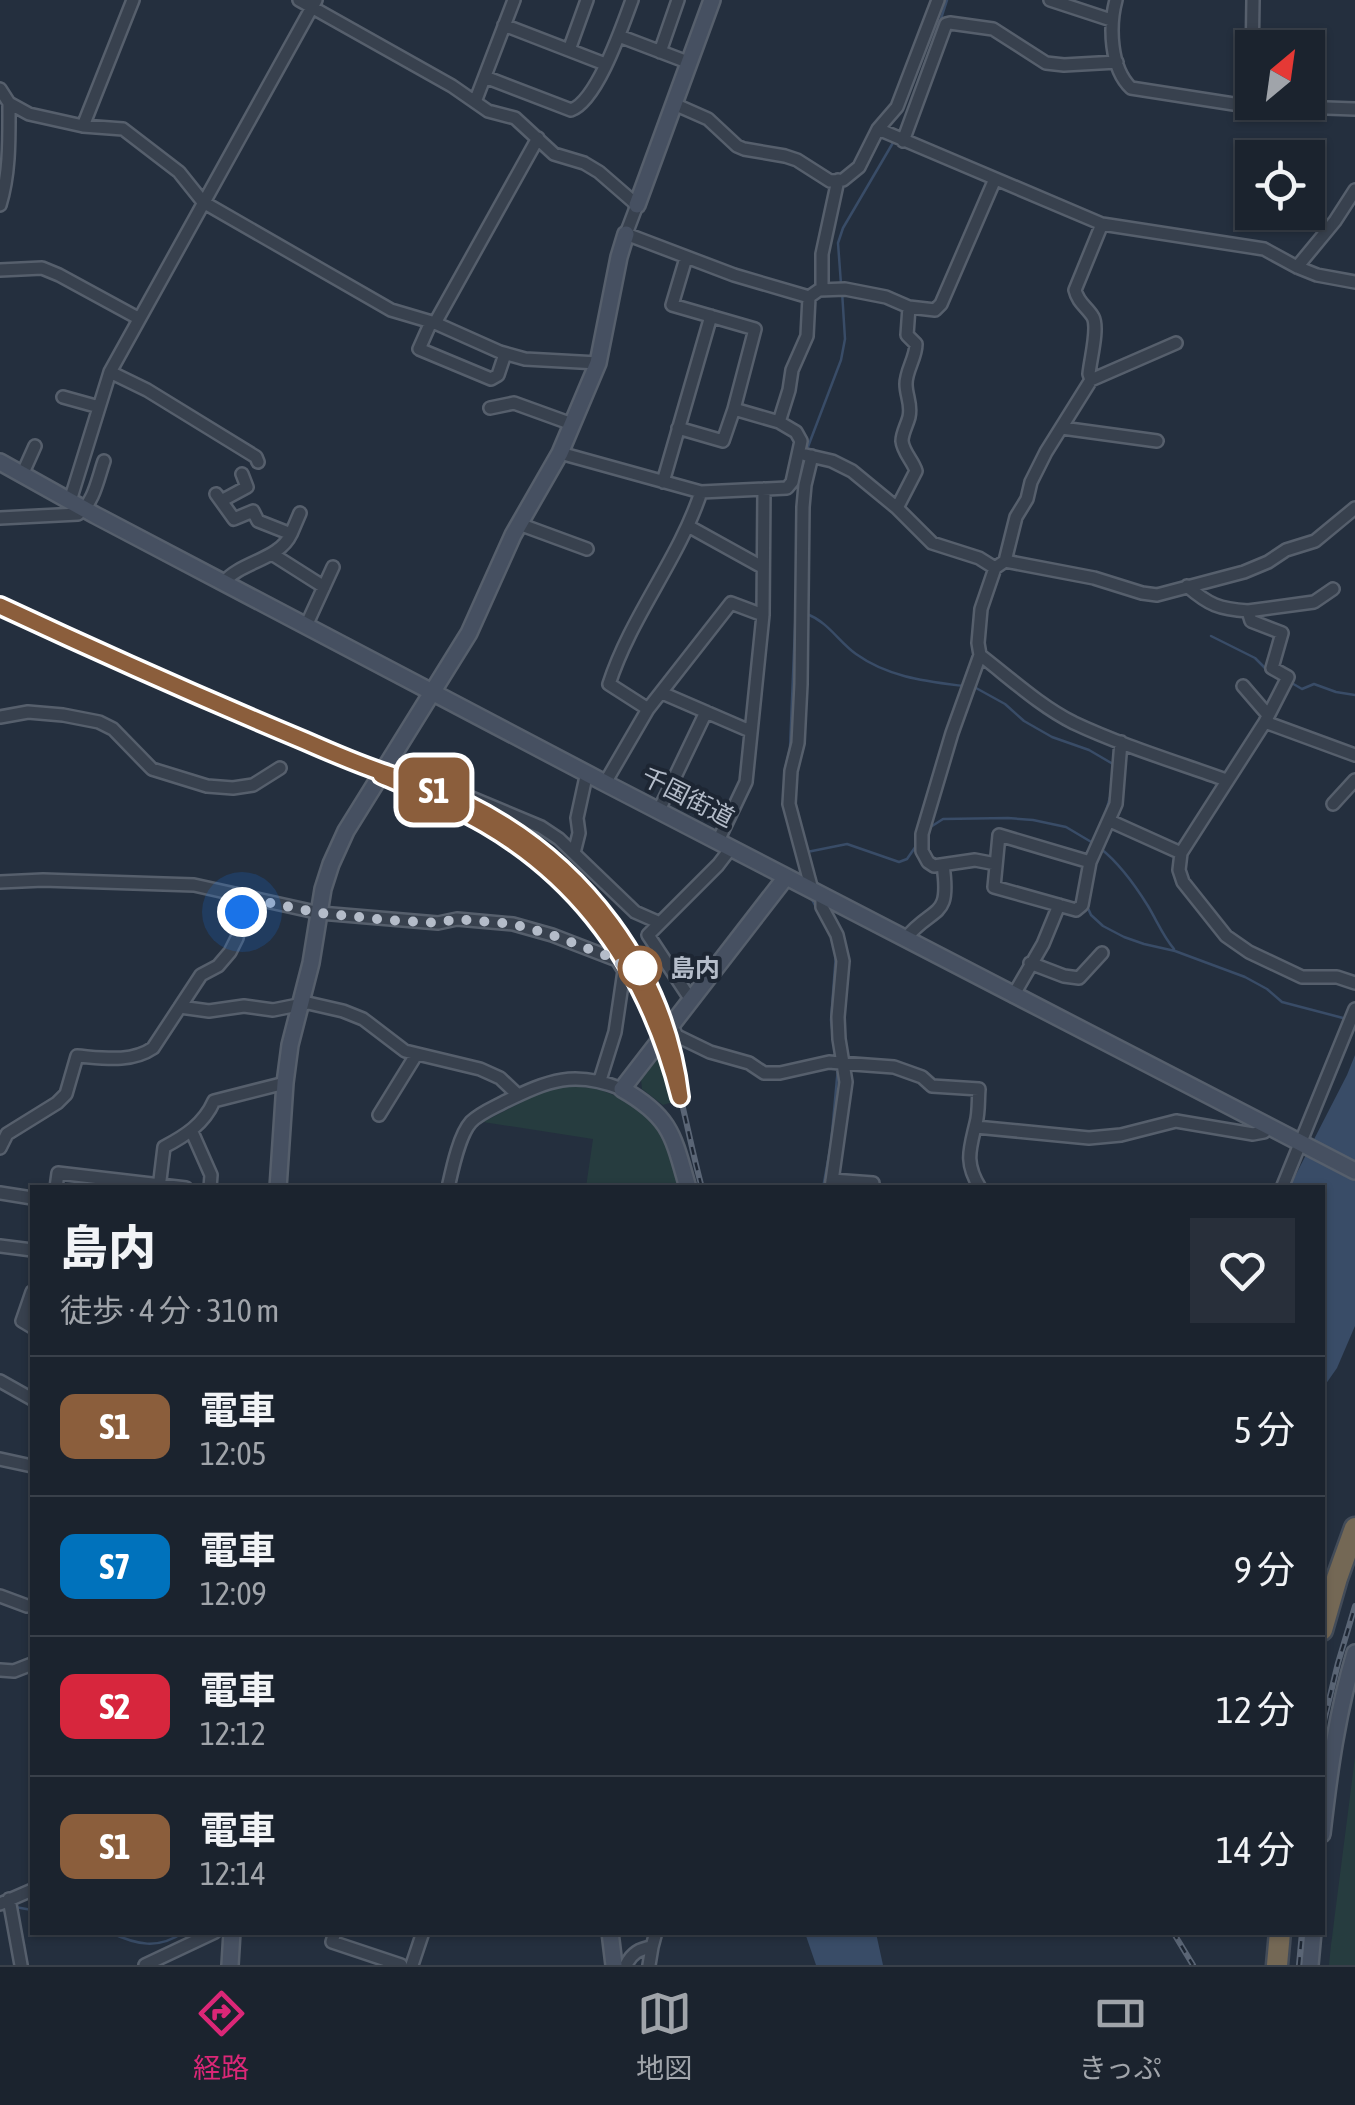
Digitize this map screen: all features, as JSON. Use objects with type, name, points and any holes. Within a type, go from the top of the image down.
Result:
[{"type":"highway","points":[[1325,1620],[1355,1528]]},
{"type":"highway","points":[[1277,1965],[1280,1935]]},
{"type":"street","points":[[83,126],[133,0]]},
{"type":"street","points":[[299,0],[314,4],[488,111],[515,118],[554,154],[600,172],[637,205]]},
{"type":"street","points":[[475,102],[514,0]]},
{"type":"street","points":[[569,50],[588,0]]},
{"type":"street","points":[[484,77],[576,109],[590,96],[632,0]]},
{"type":"street","points":[[660,52],[678,0]]},
{"type":"street","points":[[278,1185],[290,1045],[311,963],[323,890],[336,851],[469,633],[519,524],[560,452],[598,363],[618,256],[712,0]]},
{"type":"street","points":[[674,104],[708,119],[736,146],[785,156],[830,181],[843,180],[858,167],[897,107],[938,0]]},
{"type":"street","points":[[1050,0],[1111,20]]},
{"type":"street","points":[[1116,0],[1111,20],[1117,62],[1126,84],[1131,88],[1235,101]]},
{"type":"street","points":[[1253,0],[1253,30]]},
{"type":"street","points":[[70,501],[110,372],[314,4]]},
{"type":"street","points":[[901,140],[916,110],[944,28],[950,23],[993,29],[1046,63],[1117,62]]},
{"type":"street","points":[[504,25],[605,64]]},
{"type":"street","points":[[618,36],[690,62]]},
{"type":"street","points":[[0,89],[9,103],[29,114],[83,126],[123,129],[179,172],[203,202],[390,310],[433,322],[505,354],[525,359],[598,363]]},
{"type":"street","points":[[0,205],[9,141],[9,103]]},
{"type":"street","points":[[1325,107],[1355,109]]},
{"type":"street","points":[[882,131],[1102,224],[1264,250],[1297,268],[1355,282]]},
{"type":"street","points":[[505,354],[498,375],[491,379],[419,349],[538,138]]},
{"type":"street","points":[[779,422],[792,370],[807,336],[809,298],[818,290],[842,290],[935,310],[995,179]]},
{"type":"street","points":[[822,290],[822,254],[838,180]]},
{"type":"street","points":[[1297,268],[1355,190]]},
{"type":"street","points":[[1091,380],[1088,374],[1095,324],[1075,290],[1102,224]]},
{"type":"street","points":[[626,234],[734,276],[809,298]]},
{"type":"street","points":[[678,428],[724,441],[755,330],[672,305],[686,258]]},
{"type":"street","points":[[0,270],[42,268],[138,318]]},
{"type":"street","points":[[898,508],[916,471],[902,439],[911,404],[906,387],[916,352],[916,344],[907,335],[909,307]]},
{"type":"street","points":[[663,482],[711,316]]},
{"type":"street","points":[[996,864],[975,860],[934,866],[922,852],[922,834],[980,654],[981,609],[1046,452],[1091,380],[1176,343]]},
{"type":"street","points":[[110,372],[147,390],[256,457],[258,462]]},
{"type":"street","points":[[63,397],[99,407]]},
{"type":"street","points":[[490,408],[514,403],[572,424]]},
{"type":"street","points":[[734,408],[779,422],[796,432],[805,455],[802,684],[789,804],[812,890],[838,935],[843,960],[838,1040],[839,1063],[846,1082],[832,1184],[872,1185]]},
{"type":"street","points":[[1062,428],[1158,441]]},
{"type":"street","points":[[22,475],[35,446]]},
{"type":"street","points":[[560,452],[701,492],[787,488],[805,455]]},
{"type":"street","points":[[805,455],[832,461],[852,472],[898,508],[932,542],[1000,565],[1094,578],[1142,593],[1157,594],[1244,572],[1286,550],[1315,541],[1355,508]]},
{"type":"street","points":[[0,518],[78,514],[85,510],[93,494],[104,461]]},
{"type":"street","name":"千国街道","points":[[0,462],[786,878],[1355,1171]]},
{"type":"street","points":[[242,474],[247,487],[219,497],[234,520],[253,511],[258,520],[291,534]]},
{"type":"street","points":[[691,1000],[648,935],[718,865],[746,782],[763,615],[764,489]]},
{"type":"street","points":[[648,709],[609,684],[701,492]]},
{"type":"street","points":[[224,582],[232,573],[287,543],[300,513]]},
{"type":"street","points":[[519,524],[587,549]]},
{"type":"street","points":[[688,526],[762,567]]},
{"type":"street","points":[[272,554],[324,587]]},
{"type":"street","points":[[306,626],[334,567]]},
{"type":"street","points":[[1188,586],[1206,602],[1232,610],[1314,602],[1334,589]]},
{"type":"street","points":[[605,783],[648,709],[731,603],[763,615]]},
{"type":"street","points":[[1248,610],[1251,621],[1282,634],[1272,668],[1288,677],[1266,719],[1181,852],[1178,870],[1183,882],[1226,936],[1249,952],[1302,978],[1337,977],[1355,983]]},
{"type":"street","points":[[980,654],[1072,722],[1226,780]]},
{"type":"street","points":[[1243,686],[1266,719],[1355,755]]},
{"type":"street","points":[[662,693],[750,731]]},
{"type":"street","points":[[0,717],[28,712],[99,722],[113,729],[152,769],[207,786],[253,785],[280,768]]},
{"type":"street","points":[[658,810],[706,712]]},
{"type":"street","points":[[1090,862],[999,835],[994,887],[1076,910],[1082,905],[1090,862],[1116,804],[1121,742]]},
{"type":"street","points":[[388,763],[541,827],[559,839],[635,912],[660,923]]},
{"type":"street","points":[[574,854],[579,833],[576,818],[586,772]]},
{"type":"street","points":[[1334,804],[1355,780]]},
{"type":"street","points":[[1110,821],[1181,852]]},
{"type":"street","points":[[905,939],[944,901],[943,865]]},
{"type":"street","points":[[622,1089],[786,878]]},
{"type":"street","points":[[0,882],[194,884],[320,913],[438,923],[456,919],[513,924],[552,935],[618,960],[624,971],[615,1032],[600,1080]]},
{"type":"street","points":[[0,1148],[7,1134],[66,1094],[77,1056],[127,1059],[149,1052],[200,976],[218,966],[230,952],[250,899]]},
{"type":"street","points":[[1013,996],[1043,944],[1059,905]]},
{"type":"street","points":[[1030,963],[1079,978],[1102,953]]},
{"type":"street","points":[[180,1007],[209,1011],[244,1006],[273,1010],[308,1003],[343,1011],[363,1020],[405,1051],[480,1070],[500,1078],[518,1095]]},
{"type":"street","points":[[1283,1185],[1303,1145],[1355,1008]]},
{"type":"street","points":[[671,1025],[677,1036],[764,1073],[839,1063],[894,1068],[922,1077],[932,1086],[979,1089],[970,1171],[978,1185]]},
{"type":"street","points":[[380,1115],[416,1055]]},
{"type":"street","points":[[449,1185],[465,1131],[485,1111],[551,1080],[600,1080],[654,1109],[667,1125],[687,1185]]},
{"type":"street","points":[[159,1185],[164,1147],[192,1132],[214,1101],[285,1083]]},
{"type":"street","points":[[976,1127],[1090,1138],[1176,1121],[1253,1134],[1269,1128]]},
{"type":"street","points":[[192,1132],[211,1175],[210,1185]]},
{"type":"street","points":[[56,1185],[58,1173],[106,1183],[141,1185]]},
{"type":"street","points":[[0,1193],[30,1198]]},
{"type":"street","points":[[0,1246],[30,1250]]},
{"type":"street","points":[[30,1298],[22,1320],[30,1326]]},
{"type":"street","points":[[0,1381],[30,1398]]},
{"type":"street","points":[[0,1458],[30,1466]]},
{"type":"street","points":[[0,1596],[27,1606]]},
{"type":"street","points":[[1325,1809],[1333,1742],[1355,1653]]},
{"type":"street","points":[[0,1670],[14,1671],[30,1665]]},
{"type":"street","points":[[21,1965],[4,1901],[30,1891]]},
{"type":"street","points":[[145,1965],[208,1935]]},
{"type":"street","points":[[230,1965],[232,1935]]},
{"type":"street","points":[[334,1935],[332,1942],[401,1965]]},
{"type":"street","points":[[412,1965],[422,1935]]},
{"type":"street","points":[[610,1935],[614,1965]]},
{"type":"street","points":[[648,1965],[655,1935]]},
{"type":"street","points":[[1310,1965],[1313,1935]]},
{"type":"street","points":[[626,1965],[642,1948],[652,1947]]},
{"type":"green space","points":[[662,1052],[676,1101],[663,1105],[642,1089],[641,1079]]},
{"type":"green space","points":[[568,1086],[592,1088],[648,1115],[666,1142],[678,1185],[586,1185],[593,1139],[483,1122],[546,1090]]},
{"type":"green space","points":[[1355,1757],[1355,1965],[1329,1965],[1331,1945]]},
{"type":"water","points":[[1355,1055],[1355,1326],[1325,1385],[1325,1185],[1291,1185]]},
{"type":"water","points":[[806,1935],[876,1935],[883,1965],[816,1965]]},
{"type":"waterway","points":[[932,46],[947,0]]},
{"type":"waterway","points":[[841,284],[838,243],[843,228],[894,141]]},
{"type":"waterway","points":[[806,452],[841,360],[845,339],[842,291]]},
{"type":"waterway","points":[[798,501],[804,459]]},
{"type":"waterway","points":[[784,800],[797,579]]},
{"type":"waterway","points":[[807,614],[868,662],[921,680],[963,686]]},
{"type":"waterway","points":[[1211,636],[1255,658],[1265,668]]},
{"type":"waterway","points":[[1290,682],[1302,689],[1314,684],[1355,695]]},
{"type":"waterway","points":[[976,688],[1005,704],[1024,721],[1052,737],[1089,750],[1114,767]]},
{"type":"waterway","points":[[1105,815],[1112,790]]},
{"type":"waterway","points":[[784,808],[802,873]]},
{"type":"waterway","points":[[929,828],[943,819],[1033,820],[1066,827],[1093,843]]},
{"type":"waterway","points":[[807,852],[847,844],[899,862],[907,859],[916,846]]},
{"type":"waterway","points":[[1100,848],[1132,882],[1174,949]]},
{"type":"waterway","points":[[809,894],[817,909]]},
{"type":"waterway","points":[[1087,906],[1103,926],[1124,937],[1245,977],[1282,1002],[1343,1018]]},
{"type":"waterway","points":[[836,953],[831,1020],[836,1059]]},
{"type":"waterway","points":[[824,1185],[838,1067]]},
{"type":"waterway","points":[[15,1907],[30,1910]]},
{"type":"waterway","points":[[116,1935],[147,1944],[179,1935]]},
{"type":"railway","points":[[0,606],[443,802],[522,850],[587,910],[637,982],[673,1068],[701,1185]]},
{"type":"railway","points":[[1325,1717],[1355,1606]]},
{"type":"railway","points":[[1175,1935],[1193,1965]]},
{"type":"railway","points":[[1299,1965],[1302,1935]]},
{"type":"train","name":"S1","points":[[0,606],[347,760],[448,795],[528,841],[568,875],[604,914],[642,970],[667,1030],[680,1097],[662,1036],[632,970],[579,900],[543,865],[487,825],[381,775]]},
{"type":"place","name":"島内","points":[[640,968]]},
{"type":"route","points":[[242,912],[250,899],[320,913],[387,920],[438,923],[456,919],[513,924],[618,960],[624,971],[640,968]]}]
